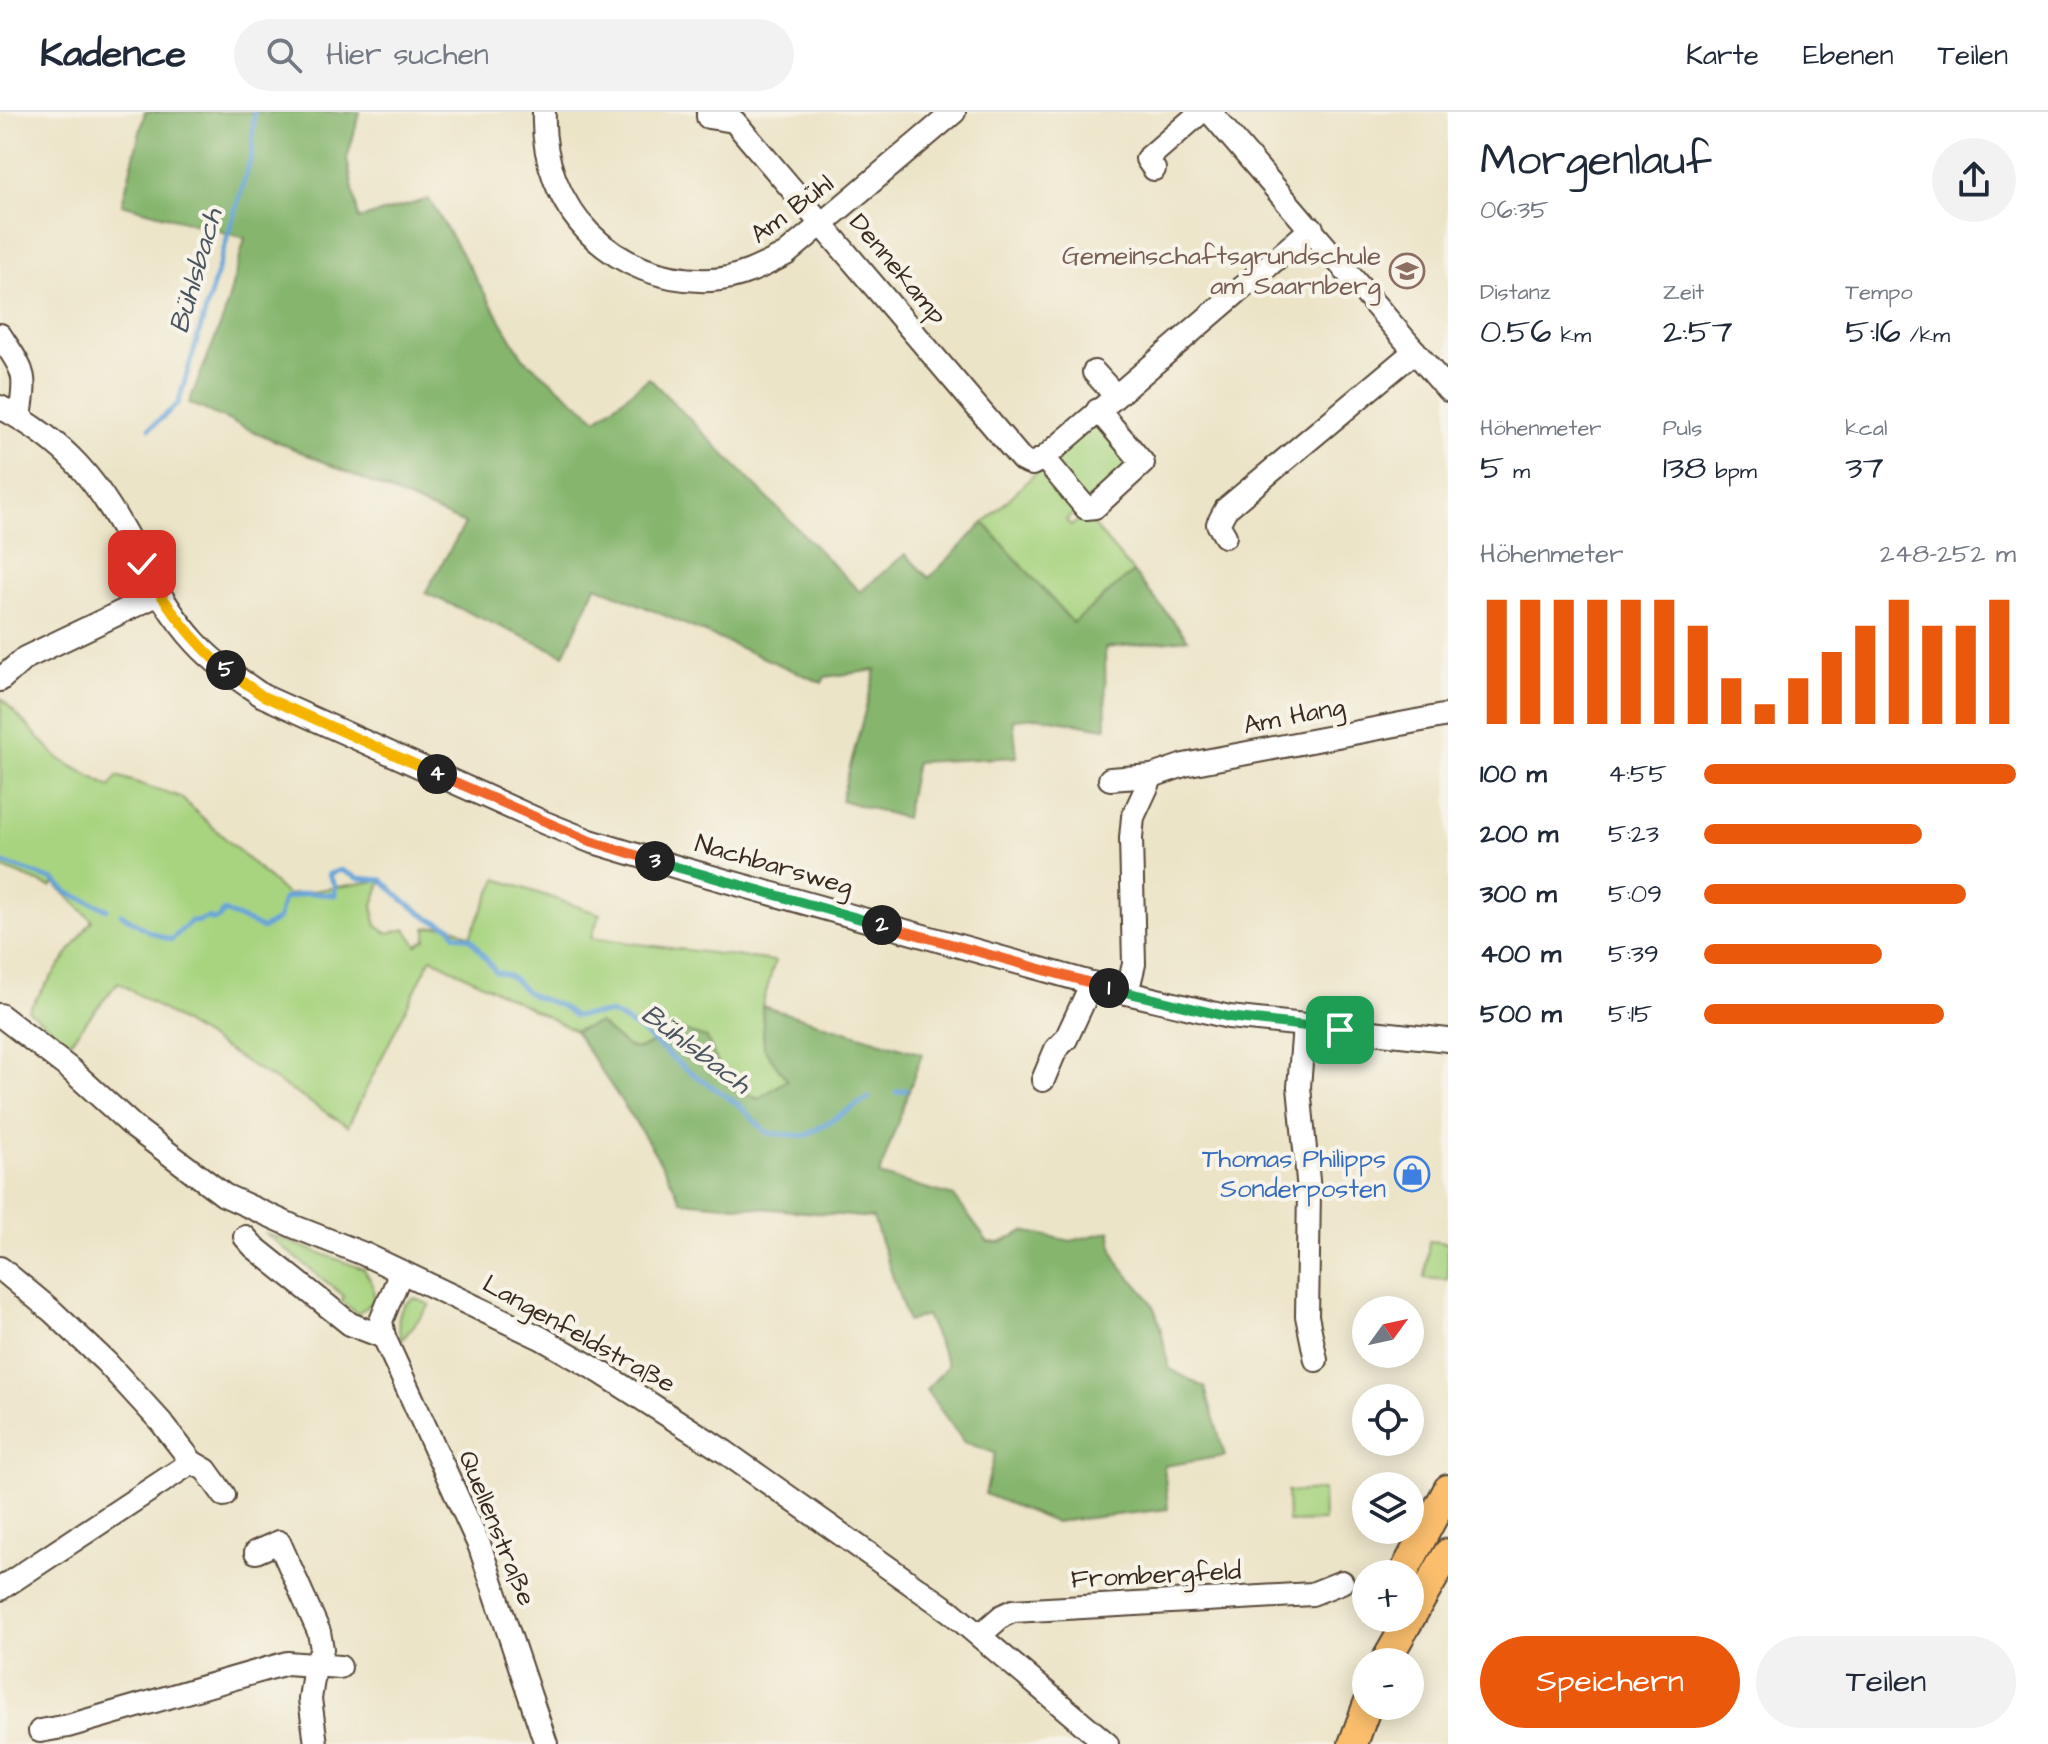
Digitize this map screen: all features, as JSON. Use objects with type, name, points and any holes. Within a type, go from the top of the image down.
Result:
[{"type":"main road","points":[[1411,1560],[1446,1498]]},
{"type":"main road","points":[[1392,1648],[1448,1553]]},
{"type":"main road","points":[[1353,1744],[1362,1720]]},
{"type":"street","name":"Am Bühl","points":[[544,112],[543,131],[548,165],[561,196],[582,226],[605,248],[636,268],[674,278],[713,280],[754,271],[786,254],[954,112]]},
{"type":"street","name":"Dennekamp","points":[[708,112],[708,117],[734,121],[1022,460],[1032,464],[1044,458]]},
{"type":"street","points":[[1154,169],[1147,159],[1201,112]]},
{"type":"street","points":[[1210,112],[1448,390]]},
{"type":"street","points":[[1094,372],[1107,403],[1143,463],[1095,507],[1086,508],[1044,458],[1107,403],[1312,228]]},
{"type":"street","points":[[5,344],[23,369],[26,382],[10,412]]},
{"type":"street","points":[[1225,536],[1218,524],[1226,509],[1415,351]]},
{"type":"street","name":"Nachbarsweg","points":[[10,412],[56,444],[80,467],[102,496],[159,594],[198,646],[227,672],[263,696],[545,823],[590,841],[680,868],[1127,993],[1229,1017],[1448,1040]]},
{"type":"street","points":[[0,680],[25,658],[159,594]]},
{"type":"street","name":"Am Hang","points":[[1110,779],[1152,776],[1184,765],[1448,715]]},
{"type":"street","points":[[1127,993],[1134,964],[1133,817],[1152,776]]},
{"type":"street","points":[[1043,1080],[1092,983]]},
{"type":"street","name":"Langenfeldstraße","points":[[0,1015],[70,1069],[135,1128],[205,1183],[244,1205],[364,1254],[541,1338],[602,1373],[785,1492],[980,1635],[1107,1744]]},
{"type":"street","points":[[1304,1026],[1299,1087],[1309,1191],[1307,1316],[1316,1360]]},
{"type":"street","points":[[245,1237],[350,1324],[384,1337]]},
{"type":"street","points":[[384,1337],[381,1321],[401,1272]]},
{"type":"street","points":[[3,1276],[53,1312],[106,1362],[161,1422],[192,1462],[206,1470],[224,1495]]},
{"type":"street","name":"Quellenstraße","points":[[384,1337],[480,1547],[546,1744]]},
{"type":"street","points":[[0,1589],[192,1462]]},
{"type":"street","points":[[256,1552],[279,1542],[319,1632],[322,1649],[315,1666],[310,1699],[316,1744]]},
{"type":"street","name":"Frombergfeld","points":[[980,1635],[1002,1616],[1013,1611],[1312,1594],[1342,1582]]},
{"type":"street","points":[[40,1731],[69,1735],[287,1663],[340,1667]]},
{"type":"green space","points":[[145,112],[360,112],[347,159],[359,219],[429,199],[523,358],[597,419],[649,378],[860,592],[905,554],[929,578],[984,523],[1073,623],[1133,572],[1188,639],[1105,648],[1106,728],[1039,717],[1013,719],[1017,757],[916,762],[905,818],[841,800],[876,670],[825,677],[822,683],[596,586],[564,655],[425,593],[465,524],[189,403],[224,316],[245,238],[122,204]]},
{"type":"green space","points":[[1099,418],[1131,455],[1123,477],[1087,501],[1066,520],[1071,526],[1085,515],[1133,572],[1073,623],[984,523]]},
{"type":"green space","points":[[1,698],[59,759],[110,787],[117,776],[180,797],[287,895],[382,880],[373,905],[376,925],[387,933],[406,929],[417,945],[426,939],[426,928],[449,925],[470,936],[497,879],[600,914],[591,938],[775,961],[762,1006],[764,1048],[787,1080],[758,1099],[726,1083],[672,1027],[649,1044],[635,1048],[621,1042],[599,1024],[575,1031],[431,958],[348,1126],[118,982],[69,1043],[28,1010],[92,920],[54,883],[51,887],[0,867]]},
{"type":"green space","points":[[762,1006],[922,1054],[879,1175],[954,1196],[988,1242],[1000,1243],[1024,1231],[1071,1241],[1111,1231],[1115,1255],[1147,1296],[1156,1313],[1169,1368],[1205,1388],[1225,1456],[1164,1466],[1168,1509],[1054,1522],[985,1494],[995,1453],[964,1442],[926,1390],[948,1365],[926,1315],[908,1322],[873,1218],[681,1201],[644,1136],[575,1031],[599,1023],[628,1047],[635,1049],[649,1044],[672,1027],[707,1038],[726,1083],[758,1099],[787,1080],[764,1048]]},
{"type":"green space","points":[[265,1233],[364,1269],[373,1285],[374,1300],[358,1314],[341,1301],[344,1296]]},
{"type":"green space","points":[[1429,1241],[1448,1243],[1448,1280],[1425,1278]]},
{"type":"green space","points":[[415,1298],[430,1305],[402,1340],[399,1316],[404,1306]]},
{"type":"green space","points":[[1323,1490],[1324,1521],[1288,1522],[1287,1492]]},
{"type":"waterway","name":"Bühlsbach","points":[[150,428],[178,404],[252,154],[254,112]]},
{"type":"waterway","name":"Bühlsbach","points":[[0,862],[54,880],[69,893],[107,909]]},
{"type":"waterway","name":"Bühlsbach","points":[[121,914],[150,932],[171,940],[191,921],[198,922],[208,917],[213,920],[224,911],[262,929],[278,919],[283,899],[306,893],[335,895],[335,886],[329,874],[341,870],[358,878],[382,880],[430,919],[451,927],[455,935],[470,938],[496,972],[510,976],[533,996],[559,1005],[574,1016],[611,1013],[637,1028],[683,1067],[739,1105],[767,1133],[805,1136],[869,1098]]},
{"type":"waterway","name":"Bühlsbach","points":[[896,1092],[906,1090]]},
{"type":"place","name":"Gemeinschaftsgrundschule am Saarnberg","points":[[1407,271]]},
{"type":"place","name":"Thomas Philipps Sonderposten","points":[[1412,1174]]},
{"type":"route","points":[[142,564],[159,594],[198,646],[227,672],[263,696],[590,841],[1127,993],[1229,1017],[1340,1030]]}]
